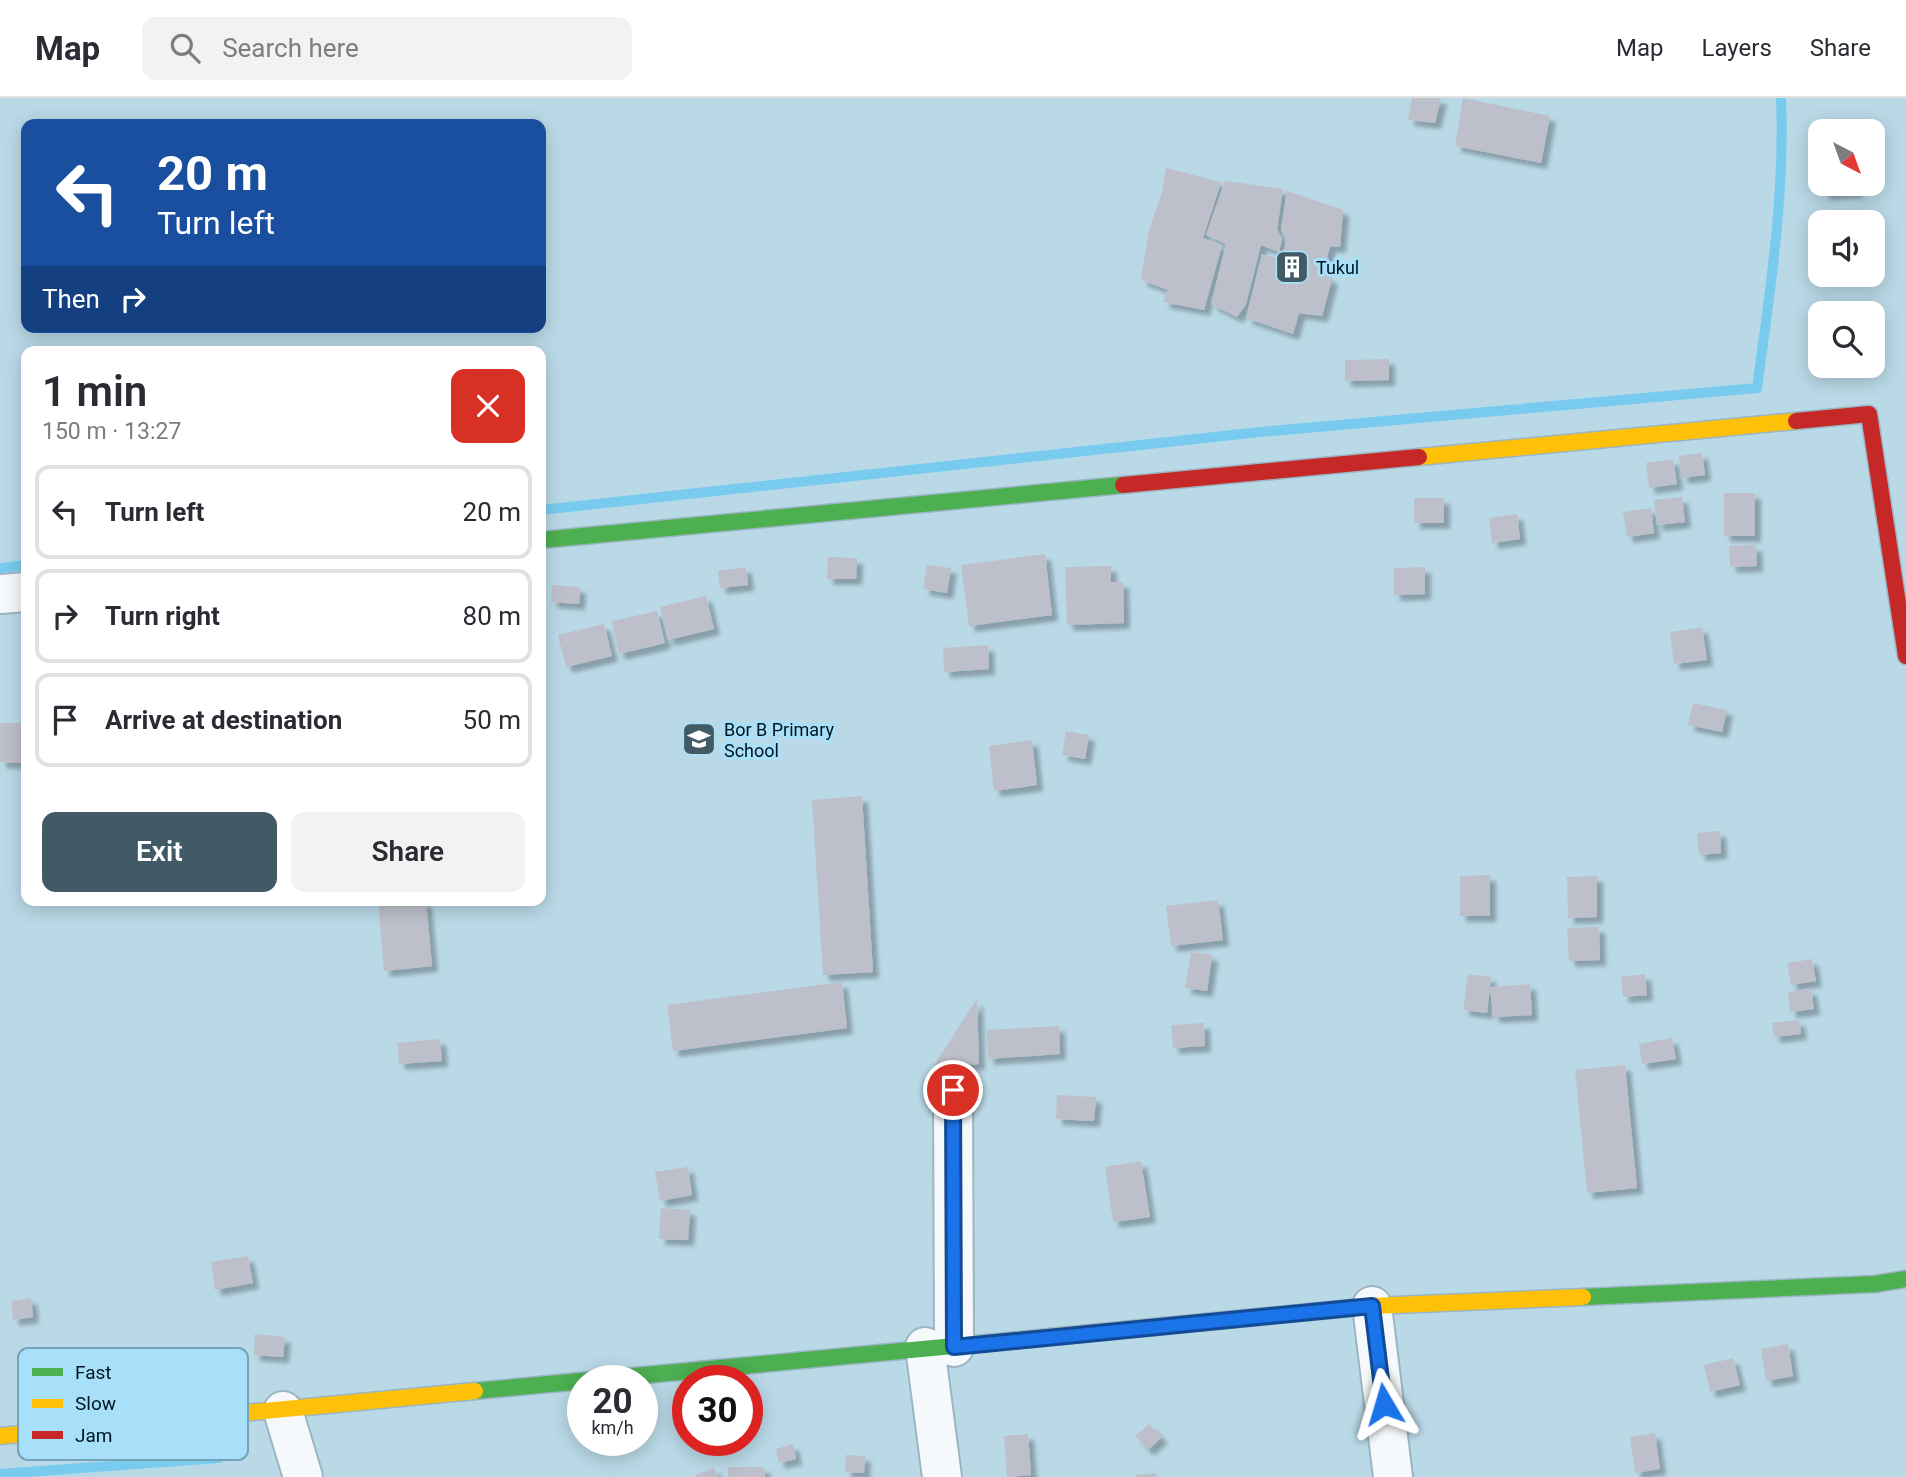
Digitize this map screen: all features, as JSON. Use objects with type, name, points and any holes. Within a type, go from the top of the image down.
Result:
[{"type":"street","points":[[546,540],[1868,414],[1906,656]]},
{"type":"street","points":[[0,594],[21,592]]},
{"type":"street","points":[[942,1477],[939,1347],[953,1090]]},
{"type":"street","points":[[248,1413],[1372,1306],[1875,1283],[1906,1279]]},
{"type":"street","points":[[1372,1306],[1392,1477]]},
{"type":"street","points":[[283,1410],[303,1477]]},
{"type":"street","points":[[0,1436],[18,1434]]},
{"type":"building","points":[[1412,98],[1441,98],[1435,123],[1408,120]]},
{"type":"building","points":[[1463,98],[1550,116],[1541,163],[1455,146]]},
{"type":"building","points":[[1166,168],[1221,182],[1203,238],[1222,245],[1204,310],[1163,302],[1168,290],[1141,280],[1149,230],[1162,192]]},
{"type":"building","name":"Tukul","points":[[1225,181],[1283,189],[1277,229],[1282,239],[1279,252],[1261,245],[1246,304],[1237,317],[1211,304],[1226,244],[1206,235]]},
{"type":"building","name":"Tukul","points":[[1287,191],[1343,210],[1340,247],[1330,246],[1323,274],[1332,279],[1322,316],[1299,313],[1293,334],[1246,318],[1262,254],[1281,260],[1287,238],[1281,230]]},
{"type":"building","points":[[1389,359],[1389,380],[1345,381],[1345,360]]},
{"type":"building","points":[[1702,453],[1705,475],[1682,478],[1679,456]]},
{"type":"building","points":[[1673,459],[1677,484],[1649,488],[1646,463]]},
{"type":"building","points":[[1724,493],[1755,493],[1755,536],[1724,536]]},
{"type":"building","points":[[1682,497],[1685,522],[1657,525],[1654,500]]},
{"type":"building","points":[[1414,498],[1444,498],[1444,523],[1414,523]]},
{"type":"building","points":[[1651,508],[1654,533],[1627,537],[1623,512]]},
{"type":"building","points":[[1517,514],[1520,539],[1492,543],[1489,518]]},
{"type":"building","points":[[1756,545],[1757,566],[1730,567],[1729,546]]},
{"type":"building","points":[[1045,554],[1052,615],[969,626],[961,565]]},
{"type":"building","points":[[828,557],[857,558],[856,579],[827,579]]},
{"type":"building","points":[[927,565],[951,568],[947,593],[923,589]]},
{"type":"building","points":[[1111,566],[1111,582],[1123,582],[1124,623],[1067,625],[1065,567]]},
{"type":"building","points":[[746,567],[748,585],[720,588],[718,571]]},
{"type":"building","points":[[1425,567],[1425,594],[1394,595],[1394,568]]},
{"type":"building","points":[[552,585],[580,587],[579,604],[551,602]]},
{"type":"building","points":[[706,596],[714,629],[668,640],[660,607]]},
{"type":"building","points":[[657,611],[665,643],[619,654],[612,621]]},
{"type":"building","points":[[604,624],[612,656],[566,667],[558,635]]},
{"type":"building","points":[[1702,627],[1707,660],[1674,664],[1670,632]]},
{"type":"building","points":[[988,645],[989,669],[944,672],[943,648]]},
{"type":"building","points":[[1693,703],[1727,710],[1722,732],[1688,725]]},
{"type":"building","points":[[0,723],[21,723],[21,763],[0,762]]},
{"type":"building","points":[[1066,731],[1089,735],[1085,759],[1062,755]]},
{"type":"building","points":[[1032,740],[1037,785],[994,791],[989,746]]},
{"type":"building","points":[[862,796],[873,972],[823,975],[812,800]]},
{"type":"building","points":[[1720,831],[1721,853],[1699,855],[1697,833]]},
{"type":"building","points":[[1490,875],[1490,916],[1460,916],[1460,876]]},
{"type":"building","points":[[1597,876],[1597,917],[1568,918],[1567,877]]},
{"type":"building","points":[[1218,900],[1223,940],[1171,946],[1166,906]]},
{"type":"building","points":[[378,906],[426,906],[432,966],[384,971]]},
{"type":"building","points":[[1599,927],[1600,960],[1569,961],[1567,928]]},
{"type":"building","points":[[1191,952],[1212,955],[1207,991],[1185,988]]},
{"type":"building","points":[[1812,959],[1816,981],[1791,985],[1787,963]]},
{"type":"building","points":[[1468,974],[1491,977],[1487,1013],[1463,1010]]},
{"type":"building","points":[[1645,974],[1647,995],[1623,997],[1621,977]]},
{"type":"building","points":[[842,982],[847,1028],[673,1051],[667,1005]]},
{"type":"building","points":[[1530,984],[1532,1015],[1493,1017],[1490,987]]},
{"type":"building","points":[[1811,989],[1814,1009],[1790,1012],[1788,992]]},
{"type":"building","points":[[977,999],[979,1064],[934,1065]]},
{"type":"building","points":[[1799,1020],[1801,1034],[1774,1037],[1772,1023]]},
{"type":"building","points":[[1204,1023],[1205,1046],[1173,1048],[1171,1025]]},
{"type":"building","points":[[1059,1026],[1060,1054],[988,1059],[987,1030]]},
{"type":"building","points":[[1672,1038],[1676,1059],[1642,1064],[1639,1044]]},
{"type":"building","points":[[440,1039],[442,1061],[399,1064],[397,1043]]},
{"type":"building","points":[[1625,1065],[1637,1188],[1587,1193],[1575,1070]]},
{"type":"building","points":[[1057,1095],[1096,1097],[1094,1121],[1056,1119]]},
{"type":"building","points":[[1141,1161],[1150,1217],[1113,1222],[1105,1167]]},
{"type":"building","points":[[688,1167],[692,1195],[660,1201],[655,1172]]},
{"type":"building","points":[[661,1208],[690,1210],[688,1240],[659,1239]]},
{"type":"building","points":[[248,1256],[253,1283],[215,1290],[211,1262]]},
{"type":"building","points":[[31,1298],[33,1317],[13,1320],[11,1301]]},
{"type":"building","points":[[255,1334],[285,1337],[283,1357],[254,1355]]},
{"type":"building","points":[[1788,1344],[1793,1376],[1766,1381],[1761,1349]]},
{"type":"building","points":[[1733,1358],[1740,1385],[1710,1392],[1704,1365]]},
{"type":"building","points":[[1149,1424],[1162,1437],[1148,1450],[1135,1436]]},
{"type":"building","points":[[1655,1433],[1660,1469],[1635,1473],[1630,1437]]},
{"type":"building","points":[[1028,1434],[1031,1475],[1007,1477],[1004,1436]]},
{"type":"building","points":[[793,1444],[796,1459],[779,1463],[776,1449]]},
{"type":"building","points":[[846,1455],[865,1456],[864,1473],[845,1472]]},
{"type":"building","points":[[728,1467],[764,1467],[765,1477],[728,1477]]},
{"type":"building","points":[[714,1468],[718,1477],[695,1475]]},
{"type":"building","points":[[1156,1473],[1157,1477],[1136,1477],[1136,1475]]},
{"type":"waterway","points":[[546,509],[1260,432],[1757,388],[1779,207],[1781,98]]},
{"type":"waterway","points":[[0,568],[21,566]]},
{"type":"waterway","points":[[0,1474],[192,1460]]},
{"type":"traffic: fast","points":[[546,540],[1123,485]]},
{"type":"traffic: fast","points":[[1583,1297],[1875,1284],[1906,1279]]},
{"type":"traffic: fast","points":[[475,1391],[1050,1337]]},
{"type":"traffic: slow","points":[[1419,457],[1796,421]]},
{"type":"traffic: slow","points":[[1050,1337],[1372,1306],[1583,1297]]},
{"type":"traffic: slow","points":[[248,1413],[475,1391]]},
{"type":"traffic: slow","points":[[0,1436],[18,1434]]},
{"type":"traffic: jam","points":[[1796,421],[1869,414],[1906,656]]},
{"type":"traffic: jam","points":[[1123,485],[1419,457]]},
{"type":"place","name":"Tukul","points":[[1292,267]]},
{"type":"place","name":"Bor B Primary School","points":[[699,739]]},
{"type":"route","points":[[953,1090],[954,1347],[1372,1306],[1384,1404]]}]
